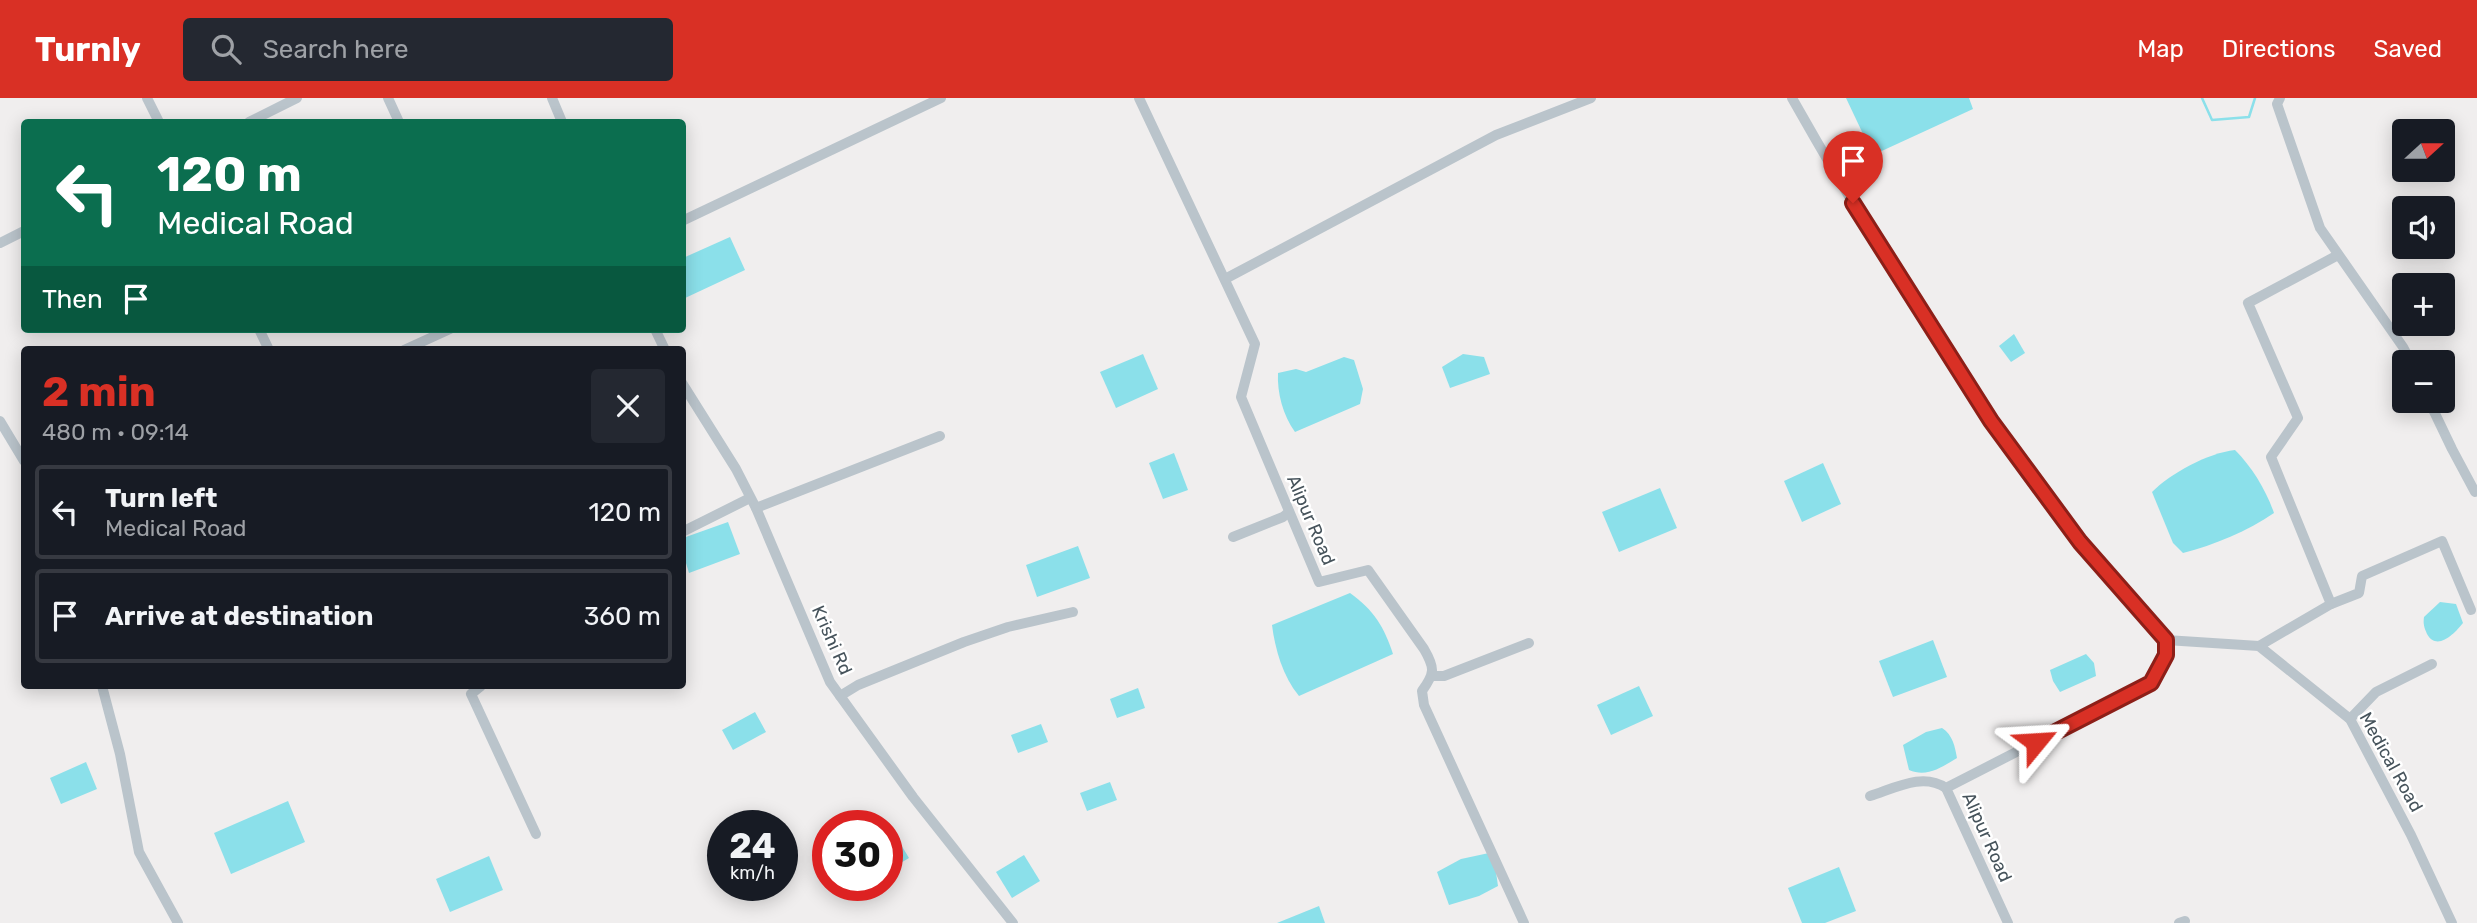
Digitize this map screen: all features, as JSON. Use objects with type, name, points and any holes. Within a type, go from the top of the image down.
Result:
[{"type":"street","points":[[147,98],[158,119]]},
{"type":"street","points":[[255,119],[297,98]]},
{"type":"street","points":[[388,98],[398,119]]},
{"type":"street","points":[[552,98],[561,119]]},
{"type":"street","points":[[686,219],[941,98]]},
{"type":"street","name":"Alipur Road","points":[[1139,98],[1255,344],[1241,397],[1319,582],[1368,570],[1424,649],[1432,663],[1432,676]]},
{"type":"street","points":[[1225,279],[1496,135],[1591,98]]},
{"type":"street","points":[[1792,98],[1839,181],[1991,421],[2080,542],[2166,640],[2259,646],[2330,604],[2358,593],[2362,576],[2442,541],[2471,610]]},
{"type":"street","points":[[2280,98],[2277,104],[2320,228],[2405,350]]},
{"type":"street","points":[[0,243],[21,233]]},
{"type":"street","points":[[2330,604],[2271,457],[2298,418],[2248,303],[2337,255]]},
{"type":"street","points":[[413,346],[441,333]]},
{"type":"street","name":"Krishi Rd","points":[[686,389],[736,469],[753,503],[830,682],[913,797],[1013,923]]},
{"type":"street","points":[[2435,413],[2475,492]]},
{"type":"street","points":[[0,421],[21,456]]},
{"type":"street","points":[[686,530],[753,503],[940,436]]},
{"type":"street","points":[[1233,537],[1283,517],[1289,512]]},
{"type":"street","points":[[840,696],[858,685],[964,642],[1008,627],[1073,612]]},
{"type":"street","name":"Alipur Road","points":[[2008,923],[1946,788],[2151,683],[2166,655],[2166,640]]},
{"type":"street","points":[[1524,923],[1424,705],[1422,691],[1432,676],[1444,676],[1529,643]]},
{"type":"street","name":"Medical Road","points":[[2259,646],[2350,719],[2411,835],[2452,923]]},
{"type":"street","points":[[2350,719],[2376,691],[2432,664]]},
{"type":"street","points":[[103,689],[120,754],[139,852],[178,923]]},
{"type":"street","points":[[477,689],[471,694],[536,834]]},
{"type":"street","points":[[1870,796],[1924,780],[1935,780],[1946,788]]},
{"type":"water","points":[[1846,98],[1969,98],[1973,109],[1873,155]]},
{"type":"water","points":[[730,237],[745,270],[686,298],[686,257]]},
{"type":"water","points":[[2014,334],[2025,353],[2011,362],[1999,346]]},
{"type":"water","points":[[1143,354],[1158,389],[1116,408],[1100,372]]},
{"type":"water","points":[[1463,354],[1484,357],[1490,374],[1450,388],[1442,367]]},
{"type":"water","points":[[1344,357],[1354,360],[1363,389],[1360,404],[1295,432],[1282,404],[1278,373],[1296,369],[1306,372]]},
{"type":"water","points":[[2235,450],[2258,479],[2274,513],[2230,537],[2183,553],[2173,543],[2152,492],[2190,465],[2213,455]]},
{"type":"water","points":[[1174,453],[1188,490],[1163,499],[1149,463]]},
{"type":"water","points":[[1823,463],[1841,504],[1802,522],[1784,481]]},
{"type":"water","points":[[1660,488],[1677,528],[1619,552],[1602,512]]},
{"type":"water","points":[[728,522],[740,554],[689,573],[686,563],[686,537]]},
{"type":"water","points":[[1078,546],[1090,578],[1037,597],[1026,565]]},
{"type":"water","points":[[1350,593],[1366,606],[1377,620],[1393,654],[1299,696],[1288,680],[1281,662],[1272,625]]},
{"type":"water","points":[[2440,602],[2456,604],[2463,623],[2446,639],[2436,641],[2427,634],[2424,617]]},
{"type":"water","points":[[1933,640],[1947,677],[1893,697],[1879,661]]},
{"type":"water","points":[[2086,654],[2094,663],[2096,676],[2060,692],[2050,670]]},
{"type":"water","points":[[1639,686],[1653,716],[1611,735],[1597,705]]},
{"type":"water","points":[[1138,688],[1145,708],[1117,718],[1110,699]]},
{"type":"water","points":[[755,712],[766,732],[733,750],[722,730]]},
{"type":"water","points":[[1041,724],[1048,742],[1018,753],[1011,735]]},
{"type":"water","points":[[1942,728],[1951,738],[1957,758],[1928,772],[1909,770],[1903,745],[1926,732]]},
{"type":"water","points":[[86,762],[97,789],[61,804],[50,778]]},
{"type":"water","points":[[1110,782],[1117,800],[1087,811],[1080,793]]},
{"type":"water","points":[[288,801],[305,842],[231,874],[214,833]]},
{"type":"water","points":[[903,848],[909,858],[903,862]]},
{"type":"water","points":[[1489,853],[1495,865],[1498,886],[1479,896],[1449,905],[1437,872],[1461,859]]},
{"type":"water","points":[[1024,855],[1040,881],[1012,898],[996,872]]},
{"type":"water","points":[[489,856],[503,890],[450,912],[436,879]]},
{"type":"water","points":[[1839,867],[1856,911],[1825,923],[1802,923],[1788,888]]},
{"type":"water","points":[[1319,906],[1325,923],[1277,923]]},
{"type":"waterway","points":[[2202,98],[2212,120],[2249,117],[2255,98]]},
{"type":"route","points":[[1853,203],[1991,421],[2080,542],[2166,640],[2166,655],[2151,683],[2036,742]]}]
